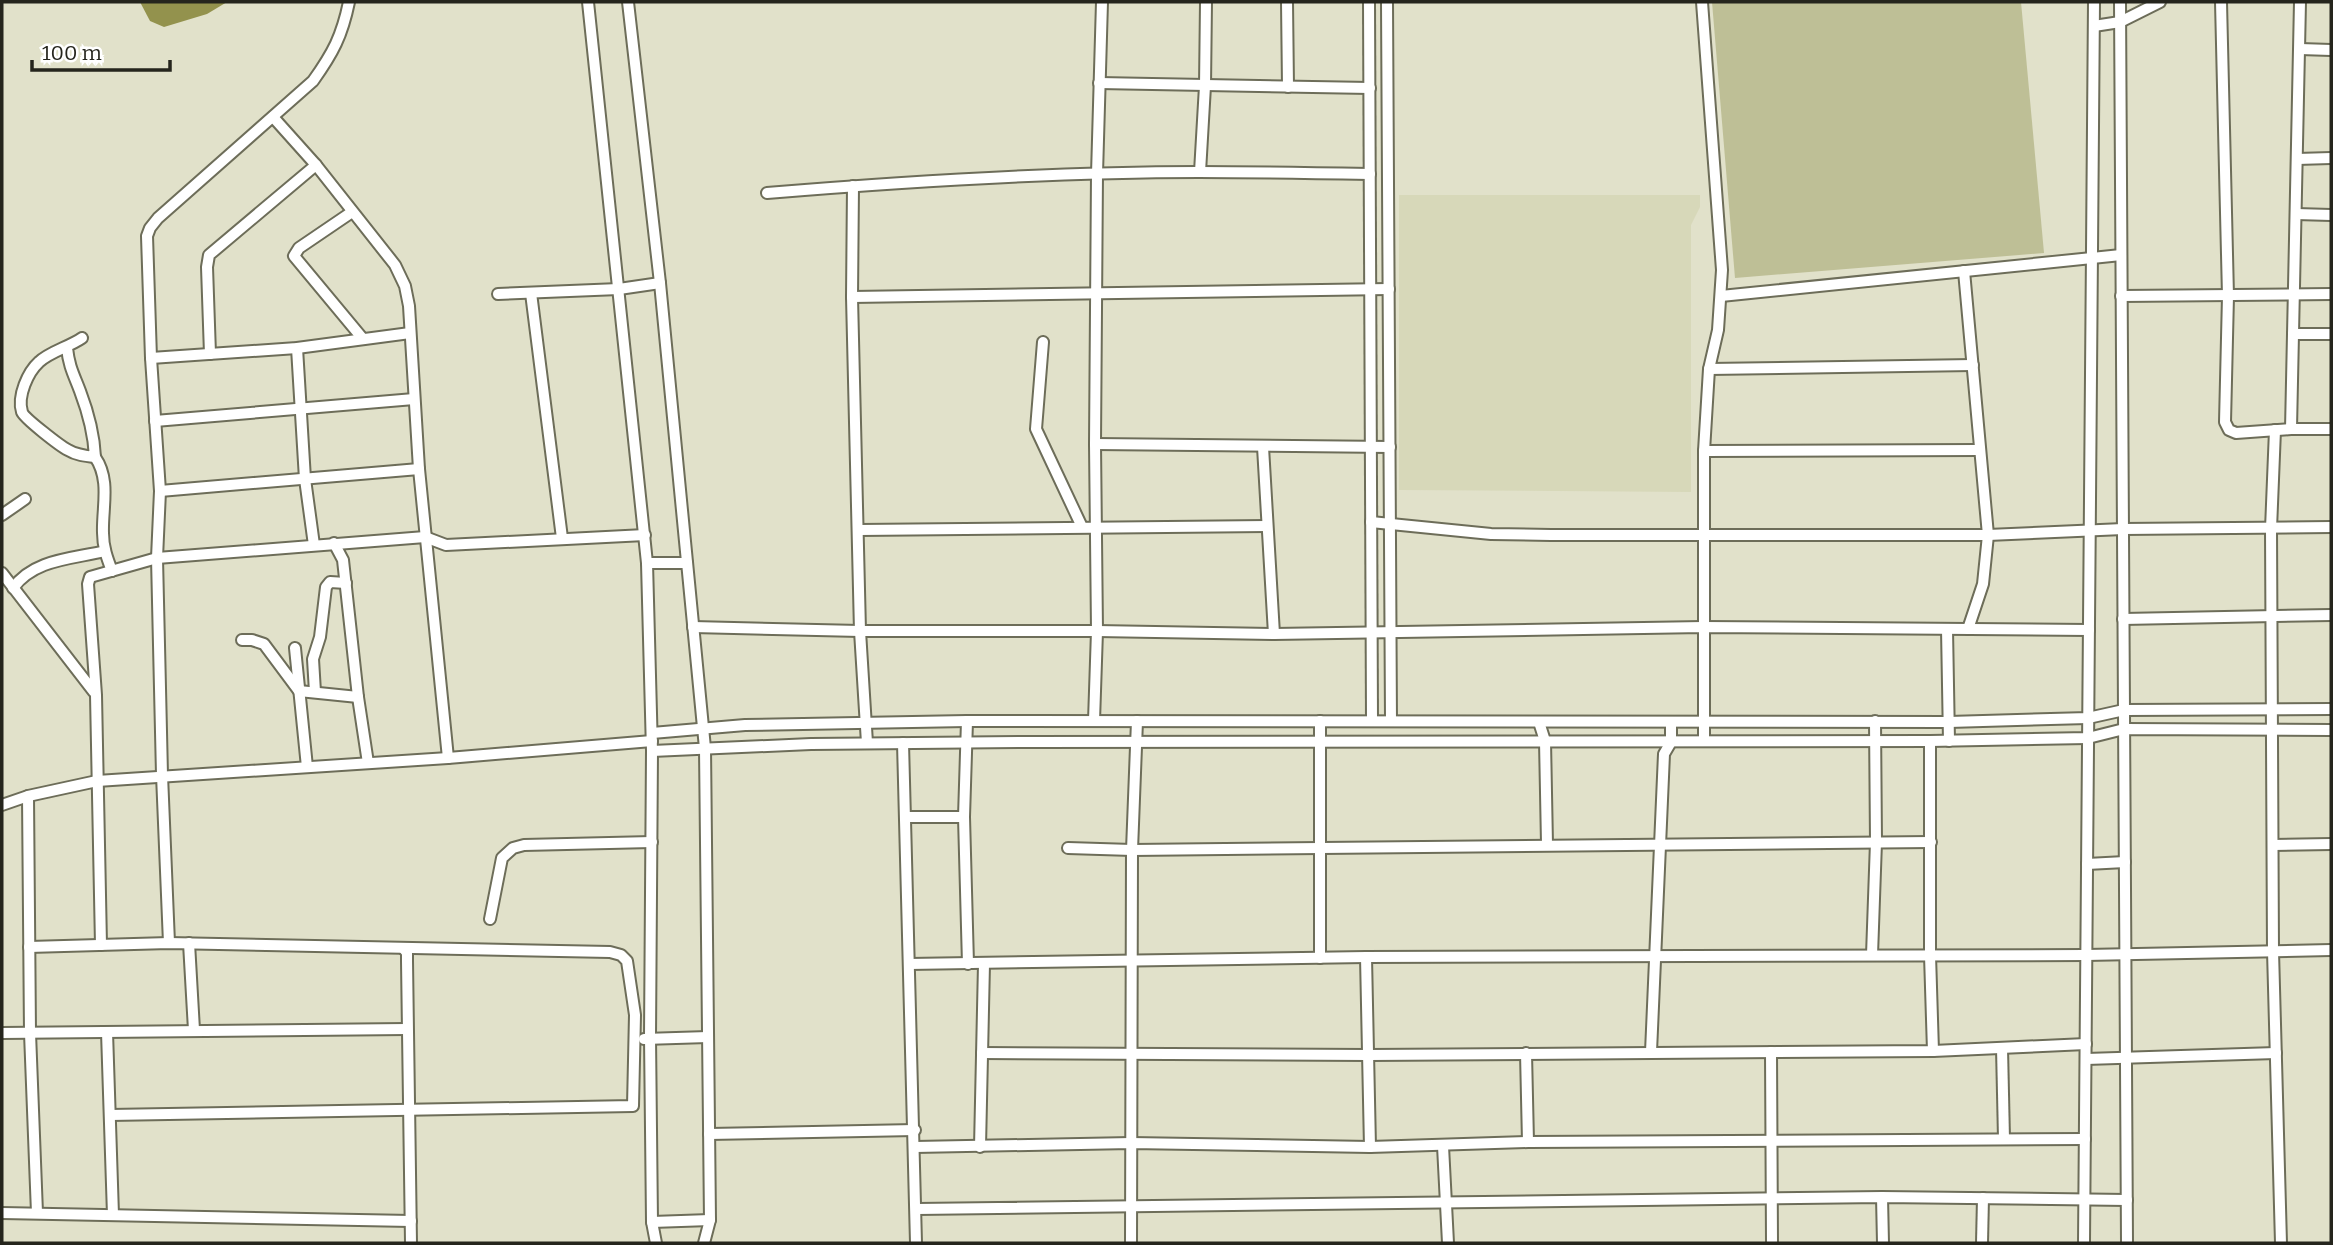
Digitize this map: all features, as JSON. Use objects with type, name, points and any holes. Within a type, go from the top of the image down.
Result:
[{"type":"street","points":[[169,943],[157,558],[160,491],[146,248],[150,228],[313,81],[329,60],[343,30],[349,2]]},
{"type":"street","points":[[588,2],[647,563],[652,742],[652,1222],[656,1243]]},
{"type":"street","points":[[628,2],[660,283],[704,729],[710,1220],[704,1243]]},
{"type":"street","points":[[1094,722],[1097,631],[1097,174],[1102,2]]},
{"type":"street","points":[[1200,172],[1206,2]]},
{"type":"street","points":[[1287,2],[1288,87]]},
{"type":"street","points":[[1369,2],[1372,721]]},
{"type":"street","points":[[1387,2],[1391,721]]},
{"type":"street","points":[[1702,2],[1722,270],[1718,330],[1709,369],[1704,451],[1704,741]]},
{"type":"street","points":[[2084,1243],[2094,2]]},
{"type":"street","points":[[2120,2],[2127,1243]]},
{"type":"street","points":[[2094,26],[2120,22],[2160,2]]},
{"type":"street","points":[[2221,2],[2228,296],[2225,422],[2229,430],[2236,433],[2331,429]]},
{"type":"street","points":[[2291,429],[2300,2]]},
{"type":"street","points":[[2300,49],[2331,50]]},
{"type":"street","points":[[1099,83],[1370,88]]},
{"type":"street","points":[[273,117],[316,164],[400,273],[409,306],[419,469],[448,758]]},
{"type":"street","points":[[2297,159],[2331,158]]},
{"type":"street","points":[[210,354],[206,267],[209,255],[316,164]]},
{"type":"street","points":[[767,193],[1097,174],[1370,174]]},
{"type":"street","points":[[853,186],[852,297],[860,631],[867,743]]},
{"type":"street","points":[[352,212],[299,248],[294,256],[363,339]]},
{"type":"street","points":[[2296,214],[2331,215]]},
{"type":"street","points":[[1721,296],[2121,255]]},
{"type":"street","points":[[1964,271],[1987,535],[1983,584],[1968,629]]},
{"type":"street","points":[[498,294],[619,289],[660,283]]},
{"type":"street","points":[[852,297],[1389,289]]},
{"type":"street","points":[[531,293],[562,538]]},
{"type":"street","points":[[2121,296],[2331,294]]},
{"type":"street","points":[[151,358],[298,348],[410,333]]},
{"type":"street","points":[[2293,334],[2331,334]]},
{"type":"street","points":[[82,338],[45,357],[34,368],[22,392],[21,409],[28,420],[64,448],[76,454],[94,457]]},
{"type":"street","points":[[1043,342],[1036,429],[1082,527]]},
{"type":"street","points":[[67,348],[71,373],[82,395],[92,435],[94,457],[100,464],[103,478],[105,551],[111,571]]},
{"type":"street","points":[[298,348],[305,479],[314,545]]},
{"type":"street","points":[[1709,369],[1973,365]]},
{"type":"street","points":[[155,421],[414,399]]},
{"type":"street","points":[[2274,430],[2273,951],[2281,1243]]},
{"type":"street","points":[[1095,444],[1390,447]]},
{"type":"street","points":[[1263,447],[1274,634]]},
{"type":"street","points":[[1704,451],[1979,450]]},
{"type":"street","points":[[160,491],[419,469]]},
{"type":"street","points":[[2,515],[25,499]]},
{"type":"street","points":[[1371,522],[1390,526],[1522,535],[1987,535],[2123,529],[2331,527]]},
{"type":"street","points":[[859,530],[1267,526]]},
{"type":"street","points":[[101,945],[96,695],[88,580],[90,577],[157,558],[334,543],[425,537],[446,545],[645,535]]},
{"type":"street","points":[[334,543],[342,554],[368,763]]},
{"type":"street","points":[[13,587],[24,574],[41,565],[105,551]]},
{"type":"street","points":[[647,563],[687,563]]},
{"type":"street","points":[[1371,566],[1390,566]]},
{"type":"street","points":[[2,573],[96,695]]},
{"type":"street","points":[[315,692],[313,659],[320,637],[326,587],[330,582],[346,583]]},
{"type":"street","points":[[2123,619],[2331,615]]},
{"type":"street","points":[[693,627],[1274,634],[1703,627],[2089,630]]},
{"type":"street","points":[[1947,629],[1949,741]]},
{"type":"street","points":[[242,640],[264,644],[299,691],[358,697]]},
{"type":"street","points":[[295,648],[307,767]]},
{"type":"street","points":[[77,670],[92,656]]},
{"type":"street","points":[[2,804],[97,781],[652,742],[704,729],[745,725],[967,721],[1949,722],[2088,718],[2124,710],[2331,709]]},
{"type":"street","points":[[1792,720],[1792,741]]},
{"type":"street","points":[[2001,720],[2002,740]]},
{"type":"street","points":[[967,721],[964,817],[968,964]]},
{"type":"street","points":[[1028,721],[1028,742]]},
{"type":"street","points":[[1131,1243],[1132,850],[1137,721]]},
{"type":"street","points":[[1607,741],[1608,721]]},
{"type":"street","points":[[1872,955],[1876,842],[1875,721]]},
{"type":"street","points":[[1113,722],[1113,742]]},
{"type":"street","points":[[1223,742],[1224,722]]},
{"type":"street","points":[[1320,722],[1320,958]]},
{"type":"street","points":[[1454,722],[1454,743]]},
{"type":"street","points":[[1539,722],[1545,741],[1548,844]]},
{"type":"street","points":[[811,723],[811,744]]},
{"type":"street","points":[[1655,723],[1656,741],[1664,754]]},
{"type":"street","points":[[1651,1052],[1658,845],[1664,754],[1671,741],[1671,723]]},
{"type":"street","points":[[745,725],[745,747]]},
{"type":"street","points":[[652,742],[705,748],[1028,742],[1949,741],[2088,738],[2124,729],[2331,730]]},
{"type":"street","points":[[1930,741],[1933,1051]]},
{"type":"street","points":[[902,743],[915,1130],[916,1243]]},
{"type":"street","points":[[27,796],[30,1033],[37,1213]]},
{"type":"street","points":[[905,817],[964,817]]},
{"type":"street","points":[[490,919],[502,858],[513,848],[524,845],[652,842]]},
{"type":"street","points":[[1068,848],[1132,850],[1931,842]]},
{"type":"street","points":[[2273,845],[2331,844]]},
{"type":"street","points":[[2087,864],[2125,862]]},
{"type":"street","points":[[188,943],[194,1030]]},
{"type":"street","points":[[29,947],[188,943],[528,949],[610,951],[621,955],[626,961],[633,998],[633,1107],[110,1115]]},
{"type":"street","points":[[402,948],[407,953],[411,1243]]},
{"type":"street","points":[[909,964],[1366,957],[2087,955],[2331,950]]},
{"type":"street","points":[[1366,957],[1370,1147]]},
{"type":"street","points":[[980,1147],[984,964]]},
{"type":"street","points":[[2,1033],[407,1028]]},
{"type":"street","points":[[107,1031],[113,1215]]},
{"type":"street","points":[[634,1041],[650,1037],[708,1037]]},
{"type":"street","points":[[982,1053],[1369,1055],[1933,1051],[2086,1044]]},
{"type":"street","points":[[2002,1048],[2004,1139]]},
{"type":"street","points":[[1771,1052],[1772,1243]]},
{"type":"street","points":[[2086,1059],[2276,1052]]},
{"type":"street","points":[[1526,1053],[1528,1142]]},
{"type":"street","points":[[709,1134],[915,1130]]},
{"type":"street","points":[[915,1147],[1131,1143],[1370,1147],[1528,1142],[2085,1139]]},
{"type":"street","points":[[1443,1146],[1448,1243]]},
{"type":"street","points":[[917,1209],[1882,1197],[2127,1200]]},
{"type":"street","points":[[1882,1197],[1883,1243]]},
{"type":"street","points":[[1982,1243],[1983,1198]]},
{"type":"street","points":[[2,1213],[411,1221]]},
{"type":"street","points":[[652,1222],[710,1220]]},
{"type":"shaded area","points":[[140,2],[227,2],[207,14],[164,27],[150,21]]},
{"type":"shaded area","points":[[1712,2],[2021,2],[2044,253],[1735,278]]},
{"type":"shaded area","points":[[1399,195],[1700,195],[1700,207],[1691,225],[1691,492],[1399,490]]}]
